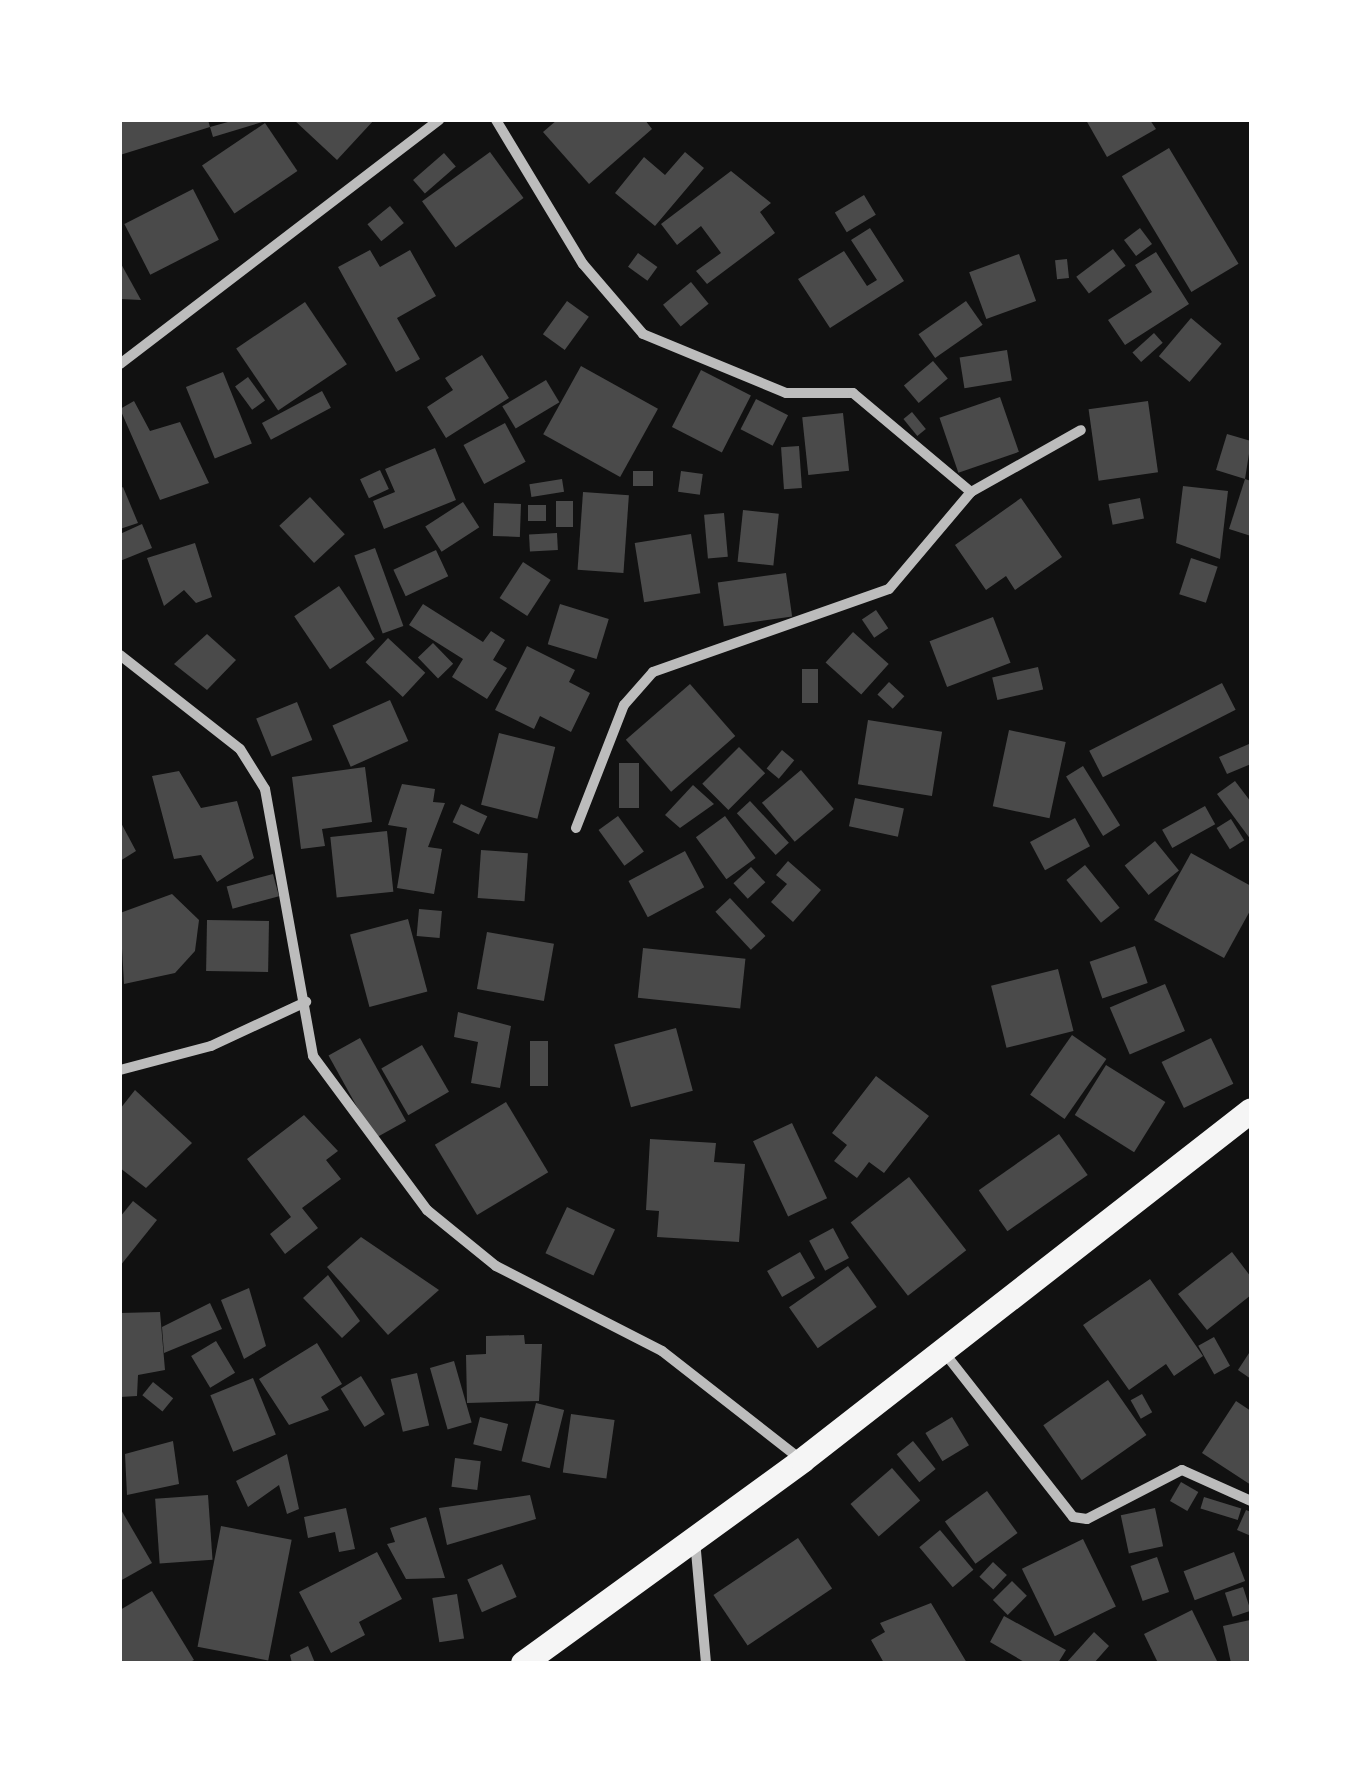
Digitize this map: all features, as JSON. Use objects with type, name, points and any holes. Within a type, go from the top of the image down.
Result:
[{"type":"main road","points":[[523,1663],[802,1460],[1251,1110]]},
{"type":"street","points":[[120,364],[439,120]]},
{"type":"street","points":[[496,120],[583,264],[643,334],[786,394],[853,393],[971,492]]},
{"type":"street","points":[[576,828],[624,704],[653,672],[889,589],[971,492],[1081,430]]},
{"type":"street","points":[[120,655],[240,748],[265,788],[306,1002],[312,1056],[427,1210],[496,1266],[662,1351],[802,1460]]},
{"type":"street","points":[[120,1070],[210,1046],[306,1002]]},
{"type":"street","points":[[942,1349],[1073,1517],[1087,1519],[1182,1470],[1251,1501]]},
{"type":"street","points":[[695,1536],[706,1663]]},
{"type":"building","points":[[120,120],[208,120],[210,127],[120,155]]},
{"type":"building","points":[[235,120],[266,121],[213,137],[210,127]]},
{"type":"building","points":[[294,120],[374,120],[337,160]]},
{"type":"building","points":[[557,120],[645,120],[652,129],[589,184],[543,132]]},
{"type":"building","points":[[1086,120],[1150,120],[1156,129],[1107,157]]},
{"type":"building","points":[[265,123],[297,171],[234,214],[202,165]]},
{"type":"building","points":[[1169,148],[1239,264],[1191,292],[1122,176]]},
{"type":"building","points":[[490,152],[524,198],[456,247],[422,201]]},
{"type":"building","points":[[685,152],[704,168],[655,226],[615,193],[644,157],[665,175]]},
{"type":"building","points":[[444,153],[456,167],[425,193],[413,180]]},
{"type":"building","points":[[731,171],[771,203],[760,212],[775,233],[707,284],[696,271],[721,253],[701,226],[677,245],[661,224]]},
{"type":"building","points":[[193,189],[219,240],[150,275],[124,224]]},
{"type":"building","points":[[864,195],[876,215],[847,232],[835,213]]},
{"type":"building","points":[[390,206],[404,223],[381,241],[367,224]]},
{"type":"building","points":[[870,228],[904,281],[830,328],[798,279],[844,251],[867,286],[877,280],[851,240]]},
{"type":"building","points":[[1140,228],[1152,244],[1136,256],[1124,240]]},
{"type":"building","points":[[1113,249],[1126,266],[1089,293],[1076,277]]},
{"type":"building","points":[[370,250],[380,267],[410,250],[436,296],[397,318],[420,359],[396,372],[338,267]]},
{"type":"building","points":[[1156,252],[1189,304],[1125,345],[1108,320],[1152,292],[1135,265]]},
{"type":"building","points":[[638,253],[657,267],[647,281],[628,267]]},
{"type":"building","points":[[1019,254],[1036,301],[986,319],[969,272]]},
{"type":"building","points":[[1067,259],[1069,278],[1057,279],[1055,260]]},
{"type":"building","points":[[120,262],[141,300],[120,299]]},
{"type":"building","points":[[691,282],[709,304],[681,326],[663,305]]},
{"type":"building","points":[[567,301],[589,317],[565,350],[543,334]]},
{"type":"building","points":[[966,301],[983,325],[935,358],[918,334]]},
{"type":"building","points":[[305,302],[347,364],[278,411],[236,348]]},
{"type":"building","points":[[1191,318],[1222,344],[1190,382],[1159,356]]},
{"type":"building","points":[[1154,333],[1163,343],[1141,362],[1132,352]]},
{"type":"building","points":[[1007,350],[1012,381],[964,388],[960,358]]},
{"type":"building","points":[[482,355],[509,398],[446,438],[427,407],[453,390],[445,378]]},
{"type":"building","points":[[933,361],[948,379],[919,403],[904,385]]},
{"type":"building","points":[[581,366],[658,409],[620,477],[543,434]]},
{"type":"building","points":[[701,370],[751,395],[722,452],[672,427]]},
{"type":"building","points":[[223,372],[252,443],[215,458],[186,387]]},
{"type":"building","points":[[248,377],[265,400],[252,410],[235,386]]},
{"type":"building","points":[[546,380],[559,402],[516,429],[502,406]]},
{"type":"building","points":[[322,391],[331,408],[271,440],[262,423]]},
{"type":"building","points":[[1000,397],[1019,452],[958,473],[939,418]]},
{"type":"building","points":[[756,399],[788,415],[773,446],[741,429]]},
{"type":"building","points":[[134,401],[150,431],[180,422],[209,483],[160,500],[120,409]]},
{"type":"building","points":[[1148,401],[1158,472],[1099,481],[1089,409]]},
{"type":"building","points":[[912,412],[926,429],[917,436],[903,419]]},
{"type":"building","points":[[843,413],[849,471],[808,475],[802,417]]},
{"type":"building","points":[[505,423],[526,462],[484,484],[464,445]]},
{"type":"building","points":[[1227,434],[1251,441],[1245,479],[1216,470]]},
{"type":"building","points":[[799,446],[802,488],[784,489],[781,447]]},
{"type":"building","points":[[435,448],[456,500],[384,529],[373,501],[395,492],[385,469]]},
{"type":"building","points":[[380,470],[389,489],[369,498],[360,479]]},
{"type":"building","points":[[633,471],[653,471],[653,486],[633,486]]},
{"type":"building","points":[[681,471],[703,474],[700,495],[678,492]]},
{"type":"building","points":[[562,479],[564,492],[531,497],[529,484]]},
{"type":"building","points":[[1245,479],[1251,481],[1251,536],[1229,529]]},
{"type":"building","points":[[1183,486],[1228,491],[1220,559],[1176,543]]},
{"type":"building","points":[[123,487],[138,523],[120,529],[120,489]]},
{"type":"building","points":[[583,492],[629,495],[623,573],[578,570]]},
{"type":"building","points":[[310,497],[345,534],[314,563],[279,526]]},
{"type":"building","points":[[1021,498],[1062,557],[1015,590],[1006,576],[986,590],[955,545]]},
{"type":"building","points":[[1140,498],[1144,519],[1113,525],[1109,504]]},
{"type":"building","points":[[556,501],[573,501],[573,527],[556,527]]},
{"type":"building","points":[[463,502],[479,527],[442,552],[425,527]]},
{"type":"building","points":[[494,503],[521,504],[520,537],[493,536]]},
{"type":"building","points":[[528,505],[546,505],[546,521],[528,521]]},
{"type":"building","points":[[743,510],[779,514],[773,565],[738,562]]},
{"type":"building","points":[[724,513],[728,557],[708,559],[704,515]]},
{"type":"building","points":[[142,524],[152,548],[120,561],[120,534]]},
{"type":"building","points":[[557,533],[558,550],[530,551],[529,534]]},
{"type":"building","points":[[691,534],[700,593],[644,602],[635,543]]},
{"type":"building","points":[[195,543],[212,597],[196,603],[184,590],[164,606],[147,558]]},
{"type":"building","points":[[375,548],[403,626],[383,634],[354,556]]},
{"type":"building","points":[[436,550],[448,576],[406,596],[393,570]]},
{"type":"building","points":[[1191,558],[1218,567],[1206,603],[1179,594]]},
{"type":"building","points":[[523,562],[551,580],[527,616],[500,598]]},
{"type":"building","points":[[786,573],[792,617],[724,626],[718,583]]},
{"type":"building","points":[[339,586],[375,639],[330,669],[294,616]]},
{"type":"building","points":[[423,604],[483,642],[491,631],[505,640],[493,660],[507,668],[487,699],[452,677],[463,659],[409,625]]},
{"type":"building","points":[[560,604],[609,619],[596,659],[548,644]]},
{"type":"building","points":[[876,610],[888,628],[874,638],[862,620]]},
{"type":"building","points":[[993,617],[1011,663],[947,687],[930,641]]},
{"type":"building","points":[[853,632],[889,664],[861,695],[826,662]]},
{"type":"building","points":[[207,634],[236,660],[207,690],[174,664]]},
{"type":"building","points":[[388,638],[425,673],[403,697],[365,662]]},
{"type":"building","points":[[433,643],[453,664],[438,678],[418,658]]},
{"type":"building","points":[[527,646],[575,670],[569,682],[590,693],[571,732],[540,716],[534,729],[495,710]]},
{"type":"building","points":[[1038,667],[1043,689],[997,700],[992,678]]},
{"type":"building","points":[[802,669],[818,669],[818,703],[802,703]]},
{"type":"building","points":[[889,682],[904,696],[893,709],[877,694]]},
{"type":"building","points":[[1222,683],[1236,710],[1103,777],[1089,751]]},
{"type":"building","points":[[690,684],[735,736],[671,792],[626,740]]},
{"type":"building","points":[[390,700],[408,741],[351,767],[332,726]]},
{"type":"building","points":[[297,702],[312,740],[272,756],[256,718]]},
{"type":"building","points":[[868,720],[942,732],[932,796],[858,784]]},
{"type":"building","points":[[1009,730],[1066,742],[1050,818],[993,806]]},
{"type":"building","points":[[499,733],[555,747],[537,819],[481,805]]},
{"type":"building","points":[[1249,744],[1251,764],[1227,774],[1219,757]]},
{"type":"building","points":[[739,747],[765,773],[728,810],[702,784]]},
{"type":"building","points":[[782,750],[794,760],[779,779],[767,768]]},
{"type":"building","points":[[619,763],[639,763],[639,808],[619,808]]},
{"type":"building","points":[[1083,766],[1120,825],[1103,836],[1066,777]]},
{"type":"building","points":[[365,767],[372,822],[322,829],[325,846],[301,849],[292,777]]},
{"type":"building","points":[[801,770],[834,809],[795,842],[762,803]]},
{"type":"building","points":[[179,771],[201,808],[237,801],[254,858],[217,882],[201,855],[174,859],[152,776]]},
{"type":"building","points":[[1235,781],[1251,802],[1251,840],[1217,794]]},
{"type":"building","points":[[402,784],[435,789],[433,802],[445,803],[428,847],[442,849],[434,894],[397,888],[407,828],[388,825]]},
{"type":"building","points":[[693,785],[714,804],[680,828],[665,815]]},
{"type":"building","points":[[855,798],[904,808],[898,837],[849,826]]},
{"type":"building","points":[[750,801],[789,843],[776,855],[737,813]]},
{"type":"building","points":[[461,804],[487,816],[479,834],[453,822]]},
{"type":"building","points":[[1205,806],[1215,824],[1172,848],[1162,830]]},
{"type":"building","points":[[618,816],[644,852],[624,866],[599,830]]},
{"type":"building","points":[[725,816],[756,858],[726,879],[696,837]]},
{"type":"building","points":[[1075,818],[1090,846],[1045,870],[1030,842]]},
{"type":"building","points":[[1231,819],[1244,840],[1230,849],[1217,828]]},
{"type":"building","points":[[120,821],[136,851],[120,861]]},
{"type":"building","points":[[387,831],[393,892],[337,898],[330,837]]},
{"type":"building","points":[[1155,841],[1179,871],[1149,895],[1125,866]]},
{"type":"building","points":[[481,850],[528,853],[525,901],[478,898]]},
{"type":"building","points":[[685,851],[704,887],[648,917],[628,881]]},
{"type":"building","points":[[1191,853],[1251,886],[1251,909],[1224,958],[1154,920]]},
{"type":"building","points":[[788,861],[821,890],[793,922],[771,902],[787,884],[776,875]]},
{"type":"building","points":[[1085,865],[1120,908],[1101,923],[1066,880]]},
{"type":"building","points":[[751,867],[765,882],[748,899],[733,883]]},
{"type":"building","points":[[273,874],[279,896],[233,909],[227,886]]},
{"type":"building","points":[[172,894],[199,920],[195,951],[175,973],[124,984],[120,913]]},
{"type":"building","points":[[730,898],[765,936],[751,950],[715,912]]},
{"type":"building","points":[[419,909],[442,911],[440,938],[417,936]]},
{"type":"building","points":[[408,919],[427,991],[369,1007],[350,935]]},
{"type":"building","points":[[207,920],[269,921],[268,972],[206,971]]},
{"type":"building","points":[[487,932],[554,944],[544,1001],[477,989]]},
{"type":"building","points":[[1135,946],[1148,983],[1102,999],[1090,962]]},
{"type":"building","points":[[643,948],[745,959],[740,1008],[638,998]]},
{"type":"building","points":[[1058,969],[1073,1031],[1007,1048],[991,986]]},
{"type":"building","points":[[1165,984],[1185,1031],[1130,1054],[1110,1007]]},
{"type":"building","points":[[458,1012],[511,1026],[500,1088],[471,1083],[478,1042],[454,1037]]},
{"type":"building","points":[[676,1028],[693,1091],[631,1107],[614,1045]]},
{"type":"building","points":[[1072,1035],[1106,1059],[1065,1119],[1030,1095]]},
{"type":"building","points":[[360,1038],[406,1121],[375,1139],[329,1055]]},
{"type":"building","points":[[1211,1038],[1233,1084],[1184,1108],[1162,1062]]},
{"type":"building","points":[[530,1041],[548,1041],[548,1086],[530,1086]]},
{"type":"building","points":[[422,1045],[449,1092],[408,1115],[381,1068]]},
{"type":"building","points":[[1106,1065],[1165,1102],[1134,1152],[1075,1115]]},
{"type":"building","points":[[876,1076],[929,1116],[884,1173],[869,1162],[857,1178],[834,1161],[847,1145],[832,1133]]},
{"type":"building","points":[[135,1090],[192,1143],[146,1188],[120,1168],[120,1109]]},
{"type":"building","points":[[506,1102],[548,1172],[477,1215],[435,1145]]},
{"type":"building","points":[[304,1115],[338,1151],[326,1160],[341,1179],[302,1208],[318,1228],[285,1254],[270,1234],[291,1217],[247,1159]]},
{"type":"building","points":[[792,1123],[827,1198],[788,1216],[753,1141]]},
{"type":"building","points":[[1059,1134],[1088,1175],[1007,1231],[979,1190]]},
{"type":"building","points":[[650,1139],[716,1143],[714,1162],[745,1164],[739,1242],[657,1237],[659,1211],[646,1210]]},
{"type":"building","points":[[909,1177],[966,1250],[908,1296],[851,1223]]},
{"type":"building","points":[[133,1201],[157,1220],[120,1266],[120,1217]]},
{"type":"building","points":[[567,1207],[615,1229],[593,1276],[545,1253]]},
{"type":"building","points":[[833,1228],[849,1258],[825,1271],[809,1241]]},
{"type":"building","points":[[361,1237],[439,1290],[388,1335],[327,1267]]},
{"type":"building","points":[[800,1252],[815,1278],[782,1297],[767,1271]]},
{"type":"building","points":[[1232,1252],[1251,1277],[1251,1295],[1207,1330],[1178,1294]]},
{"type":"building","points":[[848,1266],[877,1307],[818,1348],[789,1307]]},
{"type":"building","points":[[328,1275],[360,1321],[342,1338],[303,1298]]},
{"type":"building","points":[[1150,1279],[1203,1356],[1174,1376],[1166,1364],[1129,1390],[1083,1325]]},
{"type":"building","points":[[249,1288],[266,1346],[244,1359],[221,1300]]},
{"type":"building","points":[[210,1303],[222,1329],[164,1353],[162,1327]]},
{"type":"building","points":[[160,1312],[165,1370],[138,1375],[137,1396],[120,1397],[120,1313]]},
{"type":"building","points":[[524,1335],[525,1344],[542,1344],[539,1401],[467,1403],[466,1355],[486,1354],[486,1336]]},
{"type":"building","points":[[1214,1337],[1230,1366],[1214,1375],[1198,1346]]},
{"type":"building","points":[[216,1341],[235,1373],[210,1388],[191,1356]]},
{"type":"building","points":[[317,1343],[342,1384],[321,1397],[329,1410],[289,1425],[259,1379]]},
{"type":"building","points":[[1251,1350],[1251,1379],[1238,1370]]},
{"type":"building","points":[[454,1361],[472,1423],[448,1429],[430,1368]]},
{"type":"building","points":[[417,1373],[429,1426],[403,1432],[391,1379]]},
{"type":"building","points":[[361,1376],[385,1414],[364,1427],[341,1389]]},
{"type":"building","points":[[253,1378],[276,1435],[233,1452],[210,1395]]},
{"type":"building","points":[[1108,1380],[1146,1435],[1082,1480],[1043,1425]]},
{"type":"building","points":[[153,1382],[173,1398],[163,1412],[142,1395]]},
{"type":"building","points":[[1142,1394],[1152,1412],[1141,1419],[1131,1400]]},
{"type":"building","points":[[1236,1401],[1251,1411],[1251,1485],[1202,1453]]},
{"type":"building","points":[[536,1403],[564,1410],[550,1468],[521,1461]]},
{"type":"building","points":[[571,1414],[615,1420],[606,1479],[563,1472]]},
{"type":"building","points":[[480,1417],[508,1424],[501,1451],[473,1444]]},
{"type":"building","points":[[952,1417],[969,1445],[942,1461],[925,1433]]},
{"type":"building","points":[[173,1441],[179,1484],[127,1495],[125,1454]]},
{"type":"building","points":[[913,1441],[936,1469],[919,1482],[897,1454]]},
{"type":"building","points":[[287,1454],[299,1509],[287,1514],[279,1485],[248,1507],[236,1481]]},
{"type":"building","points":[[455,1458],[481,1461],[477,1490],[451,1487]]},
{"type":"building","points":[[892,1468],[920,1500],[879,1537],[850,1504]]},
{"type":"building","points":[[1181,1482],[1198,1492],[1187,1511],[1170,1501]]},
{"type":"building","points":[[987,1491],[1018,1533],[975,1564],[945,1522]]},
{"type":"building","points":[[208,1495],[213,1560],[160,1564],[155,1499]]},
{"type":"building","points":[[530,1495],[536,1519],[447,1545],[439,1508]]},
{"type":"building","points":[[1204,1497],[1241,1508],[1238,1520],[1200,1508]]},
{"type":"building","points":[[120,1508],[152,1563],[120,1581]]},
{"type":"building","points":[[346,1508],[355,1549],[339,1552],[335,1532],[308,1538],[304,1517]]},
{"type":"building","points":[[1155,1508],[1163,1546],[1129,1553],[1121,1515]]},
{"type":"building","points":[[1246,1510],[1251,1512],[1251,1536],[1237,1530]]},
{"type":"building","points":[[426,1517],[445,1578],[406,1579],[387,1544],[395,1542],[390,1528]]},
{"type":"building","points":[[221,1526],[292,1540],[268,1660],[198,1647]]},
{"type":"building","points":[[940,1530],[973,1570],[953,1587],[919,1547]]},
{"type":"building","points":[[798,1538],[832,1589],[748,1646],[713,1595]]},
{"type":"building","points":[[1083,1539],[1116,1606],[1055,1636],[1022,1569]]},
{"type":"building","points":[[377,1552],[402,1599],[359,1622],[365,1635],[331,1653],[299,1592]]},
{"type":"building","points":[[1234,1552],[1245,1581],[1195,1600],[1184,1571]]},
{"type":"building","points":[[1157,1557],[1169,1592],[1143,1601],[1131,1566]]},
{"type":"building","points":[[993,1562],[1007,1575],[993,1590],[979,1577]]},
{"type":"building","points":[[502,1564],[517,1597],[482,1612],[467,1579]]},
{"type":"building","points":[[1012,1581],[1027,1596],[1008,1615],[993,1600]]},
{"type":"building","points":[[1243,1587],[1251,1611],[1233,1617],[1225,1593]]},
{"type":"building","points":[[152,1591],[194,1660],[120,1663],[120,1610]]},
{"type":"building","points":[[457,1594],[464,1638],[439,1642],[432,1598]]},
{"type":"building","points":[[931,1603],[967,1663],[884,1663],[871,1640],[885,1632],[880,1623]]},
{"type":"building","points":[[1192,1610],[1218,1663],[1158,1663],[1144,1634]]},
{"type":"building","points":[[1004,1616],[1066,1650],[1058,1663],[1026,1663],[990,1642]]},
{"type":"building","points":[[1250,1620],[1251,1663],[1231,1663],[1223,1626]]},
{"type":"building","points":[[1094,1632],[1109,1646],[1094,1663],[1066,1663]]},
{"type":"building","points":[[308,1646],[315,1663],[292,1663],[290,1655]]}]
